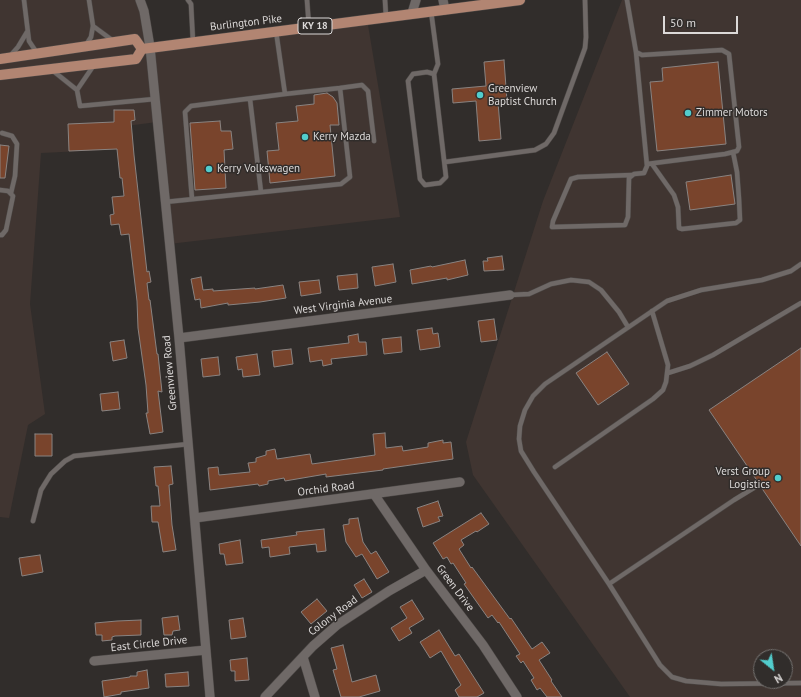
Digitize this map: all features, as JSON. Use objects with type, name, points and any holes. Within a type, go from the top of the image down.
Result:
[{"type":"main road","name":"Burlington Pike","points":[[146,48],[431,11],[444,5],[514,0]]},
{"type":"main road","points":[[0,75],[136,59],[146,48],[135,39],[4,59]]},
{"type":"street","name":"Greenview Road","points":[[140,0],[144,11],[146,48],[155,99],[179,338],[210,697]]},
{"type":"street","points":[[412,13],[416,0]]},
{"type":"street","name":"West Virginia Avenue","points":[[179,338],[510,295]]},
{"type":"street","name":"Orchid Road","points":[[195,518],[460,482]]},
{"type":"street","name":"Green Drive","points":[[374,494],[426,570],[483,645],[517,697]]},
{"type":"street","name":"Colony Road","points":[[265,697],[313,646],[337,625],[389,591],[426,570]]},
{"type":"street","name":"East Circle Drive","points":[[94,662],[206,650]]},
{"type":"street","points":[[303,657],[315,697]]},
{"type":"lane","points":[[24,0],[29,41],[38,54]]},
{"type":"lane","points":[[85,47],[91,36],[93,26],[89,0]]},
{"type":"lane","points":[[188,0],[191,4],[193,42]]},
{"type":"lane","points":[[307,0],[309,27]]},
{"type":"lane","points":[[385,0],[386,17]]},
{"type":"lane","points":[[445,162],[535,150],[546,144],[554,133],[585,48],[585,0]]},
{"type":"lane","points":[[628,0],[650,164],[674,195],[678,206],[679,228],[682,229],[736,223],[740,220],[737,172],[733,152]]},
{"type":"lane","points":[[431,11],[438,64],[434,74],[446,177],[440,183],[425,185],[420,179],[408,81],[413,74],[427,72],[434,74]]},
{"type":"lane","points":[[93,26],[116,42]]},
{"type":"lane","points":[[276,31],[285,94]]},
{"type":"lane","points":[[4,59],[18,47],[27,32]]},
{"type":"lane","points":[[632,175],[629,178],[628,217],[624,225],[552,227],[552,221],[571,179],[578,177],[632,175],[644,173],[650,164],[733,152],[737,151],[739,147],[729,54],[722,50],[642,55],[636,52]]},
{"type":"lane","points":[[77,90],[95,64]]},
{"type":"lane","points":[[51,69],[77,90],[80,106],[155,99]]},
{"type":"lane","points":[[192,199],[185,112],[191,106],[362,85],[368,91],[374,141]]},
{"type":"lane","points":[[165,202],[341,184],[350,177],[340,88]]},
{"type":"lane","points":[[250,99],[261,192]]},
{"type":"lane","points":[[0,235],[6,230],[13,196],[11,193],[15,176],[17,144],[12,136],[2,133]]},
{"type":"lane","points":[[0,190],[11,193]]},
{"type":"lane","points":[[801,264],[791,271],[762,280],[702,290],[667,301],[545,384],[533,396],[525,410],[520,426],[519,439],[521,451],[609,584],[660,665],[672,677],[686,681],[721,684],[801,684]]},
{"type":"lane","points":[[510,295],[529,294],[551,284],[571,280],[589,282],[601,290],[619,312],[628,327]]},
{"type":"lane","points":[[668,373],[690,366],[713,355],[801,303]]},
{"type":"lane","points":[[555,467],[653,399],[663,390],[668,373],[668,365],[652,311]]},
{"type":"lane","points":[[33,521],[41,490],[51,474],[74,456],[188,444]]},
{"type":"lane","points":[[609,584],[757,486]]},
{"type":"shaded area","points":[[0,0],[140,0],[150,47],[367,19],[400,217],[169,244],[157,122],[103,129],[104,150],[41,153],[30,304],[45,414],[28,425],[9,518],[0,517]]},
{"type":"shaded area","points":[[622,0],[801,0],[801,697],[630,697],[473,475],[466,442],[543,201]]},
{"type":"building","name":"Greenview Baptist Church","points":[[504,60],[507,101],[498,102],[501,139],[479,141],[476,101],[453,103],[452,89],[486,86],[484,62]]},
{"type":"building","name":"Zimmer Motors","points":[[718,62],[726,144],[657,151],[650,82],[663,81],[662,68]]},
{"type":"building","name":"Kerry Mazda","points":[[327,93],[333,97],[337,103],[339,125],[330,125],[335,176],[270,183],[267,151],[279,150],[276,123],[298,121],[296,106],[314,104],[314,95]]},
{"type":"building","points":[[114,110],[134,110],[135,120],[131,121],[134,155],[147,272],[149,271],[151,282],[147,283],[149,300],[158,354],[162,392],[158,391],[163,432],[150,434],[146,413],[148,413],[146,385],[138,328],[137,301],[129,234],[121,235],[119,224],[111,225],[110,215],[114,214],[112,197],[124,196],[122,178],[120,178],[117,149],[69,151],[68,124],[114,122]]},
{"type":"building","name":"Kerry Volkswagen","points":[[220,121],[221,131],[231,131],[233,149],[224,150],[226,188],[195,190],[190,123]]},
{"type":"building","points":[[0,145],[9,146],[5,178],[0,178]]},
{"type":"building","points":[[731,175],[735,204],[690,210],[686,182]]},
{"type":"building","points":[[502,256],[504,270],[484,271],[483,261],[488,261],[487,258]]},
{"type":"building","points":[[465,260],[468,275],[447,280],[447,278],[412,284],[410,270]]},
{"type":"building","points":[[393,264],[396,282],[375,286],[372,267]]},
{"type":"building","points":[[357,274],[358,288],[339,290],[337,276]]},
{"type":"building","points":[[201,277],[203,290],[255,289],[283,285],[286,298],[228,305],[228,303],[201,308],[200,299],[195,300],[191,279]]},
{"type":"building","points":[[319,280],[321,293],[301,296],[299,282]]},
{"type":"building","points":[[494,319],[497,340],[481,342],[478,321]]},
{"type":"building","points":[[432,328],[433,334],[438,333],[440,347],[420,350],[417,330]]},
{"type":"building","points":[[358,334],[359,342],[366,342],[367,355],[331,359],[332,364],[323,366],[322,360],[310,362],[308,348],[349,343],[348,336]]},
{"type":"building","points":[[401,337],[402,352],[384,354],[382,339]]},
{"type":"building","points":[[124,340],[127,358],[113,361],[110,342]]},
{"type":"building","name":"Verst Group Logistics","points":[[801,348],[801,546],[709,410]]},
{"type":"building","points":[[291,349],[293,364],[274,367],[272,351]]},
{"type":"building","points":[[607,352],[629,384],[598,405],[576,373]]},
{"type":"building","points":[[257,354],[260,375],[243,377],[242,369],[238,370],[236,357]]},
{"type":"building","points":[[218,357],[220,375],[203,377],[201,359]]},
{"type":"building","points":[[118,392],[120,409],[102,411],[100,394]]},
{"type":"building","points":[[385,433],[386,448],[402,446],[403,451],[428,447],[428,443],[443,440],[443,443],[451,442],[453,459],[326,477],[326,474],[285,481],[284,478],[268,481],[268,484],[259,486],[258,484],[210,490],[208,468],[218,467],[219,475],[250,472],[248,463],[256,462],[256,458],[266,455],[266,451],[275,449],[277,459],[310,454],[312,464],[375,455],[373,434]]},
{"type":"building","points":[[35,434],[52,434],[52,456],[35,456]]},
{"type":"building","points":[[171,466],[173,484],[169,485],[172,525],[176,550],[163,552],[158,522],[152,522],[151,506],[160,506],[154,467]]},
{"type":"building","points":[[438,501],[443,516],[438,517],[440,521],[423,527],[417,508]]},
{"type":"building","points":[[481,513],[489,524],[461,540],[464,545],[459,549],[471,568],[472,567],[510,619],[511,618],[532,649],[542,642],[550,653],[539,660],[562,697],[547,697],[540,688],[537,690],[531,680],[534,678],[523,661],[521,663],[516,656],[520,654],[499,622],[498,623],[492,615],[488,618],[464,584],[466,583],[453,563],[451,564],[447,557],[443,559],[433,543]]},
{"type":"building","points":[[358,518],[363,542],[371,554],[376,551],[389,572],[377,579],[362,554],[356,557],[346,542],[343,525],[349,524],[349,519]]},
{"type":"building","points":[[324,529],[326,551],[317,552],[316,544],[289,547],[290,554],[270,557],[269,547],[262,548],[261,540],[297,535],[296,532]]},
{"type":"building","points":[[240,540],[243,563],[226,565],[224,554],[220,554],[219,544]]},
{"type":"building","points":[[40,555],[43,572],[22,576],[19,558]]},
{"type":"building","points":[[364,579],[372,592],[362,598],[354,585]]},
{"type":"building","points":[[317,599],[327,611],[311,624],[301,612]]},
{"type":"building","points":[[412,600],[424,619],[409,628],[412,633],[399,641],[391,628],[407,618],[400,607]]},
{"type":"building","points":[[178,616],[180,630],[173,631],[172,635],[164,635],[162,618]]},
{"type":"building","points":[[243,618],[246,637],[231,639],[229,620]]},
{"type":"building","points":[[141,620],[141,635],[115,636],[112,637],[112,640],[102,641],[102,635],[96,635],[95,623]]},
{"type":"building","points":[[439,630],[455,656],[459,654],[484,693],[477,697],[459,697],[455,690],[461,685],[441,651],[430,658],[420,642]]},
{"type":"building","points":[[343,645],[352,682],[376,675],[380,691],[359,697],[341,697],[333,670],[337,669],[331,648]]},
{"type":"building","points":[[247,658],[249,680],[235,681],[235,671],[231,671],[230,660]]},
{"type":"building","points":[[147,670],[149,688],[121,692],[121,694],[104,697],[102,681],[137,676],[137,672]]},
{"type":"building","points":[[188,672],[189,686],[166,687],[165,674]]},
{"type":"place","name":"Greenview Baptist Church","points":[[480,95]]},
{"type":"place","name":"Zimmer Motors","points":[[688,113]]},
{"type":"place","name":"Kerry Mazda","points":[[305,137]]},
{"type":"place","name":"Kerry Volkswagen","points":[[209,169]]},
{"type":"place","name":"Verst Group Logistics","points":[[778,478]]}]
